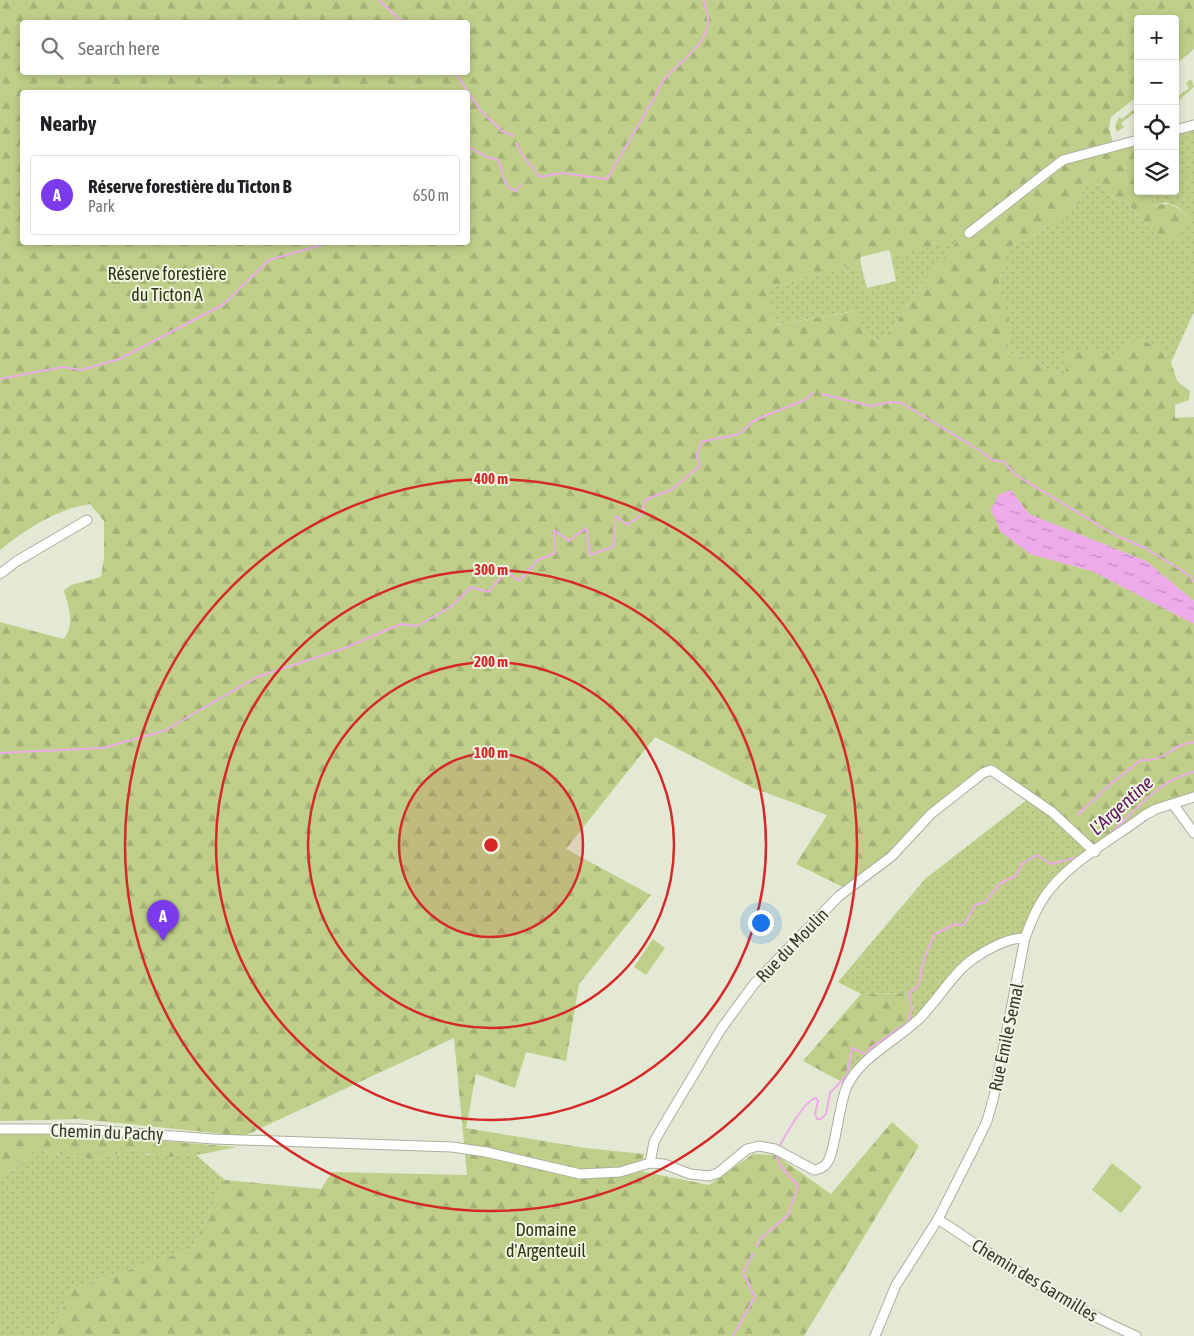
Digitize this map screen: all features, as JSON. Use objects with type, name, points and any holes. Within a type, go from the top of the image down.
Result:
[{"type":"street","points":[[1179,129],[1194,125]]},
{"type":"street","points":[[968,233],[1063,160],[1134,141]]},
{"type":"street","points":[[0,574],[17,561],[87,520]]},
{"type":"street","name":"Rue du Moulin","points":[[650,1163],[654,1142],[663,1126],[721,1029],[754,984],[847,888],[892,856],[932,814],[988,770],[1029,794],[1094,852]]},
{"type":"street","name":"Rue Emile Semal","points":[[875,1336],[896,1285],[938,1219],[987,1121],[994,1096],[1025,938],[1033,916],[1054,884],[1094,852],[1145,815],[1194,797]]},
{"type":"street","points":[[1174,804],[1194,833]]},
{"type":"street","points":[[650,1163],[664,1164],[690,1174],[709,1176],[718,1172],[747,1150],[759,1146],[782,1152],[814,1170],[821,1168],[829,1161],[841,1104],[848,1086],[856,1073],[921,1018],[966,964],[981,954],[1011,940],[1025,938]]},
{"type":"street","name":"Chemin du Pachy","points":[[0,1130],[79,1129],[214,1139],[452,1147],[486,1152],[580,1174],[620,1172],[650,1163]]},
{"type":"street","name":"Chemin des Garmilles","points":[[938,1219],[1049,1292],[1087,1314],[1136,1336]]},
{"type":"green space","points":[[0,0],[1194,0],[1194,49],[1179,62],[1179,15],[1134,15],[1134,99],[1111,117],[1109,128],[1113,143],[1134,144],[1134,195],[1145,195],[1155,206],[1166,204],[1174,206],[1190,219],[1178,240],[1158,237],[1127,203],[1113,198],[1100,185],[1084,182],[1080,203],[1026,241],[1015,243],[1005,252],[998,290],[1006,305],[1011,330],[1006,351],[1066,376],[1066,357],[1070,349],[1120,354],[1132,336],[1160,348],[1171,362],[1177,381],[1190,391],[1189,400],[1175,405],[1175,418],[1194,417],[1194,601],[1146,561],[1028,514],[1011,490],[1030,554],[1092,571],[1194,624],[1194,794],[1113,832],[1094,848],[1035,794],[991,768],[890,854],[843,887],[796,864],[827,815],[753,788],[655,737],[566,849],[651,895],[579,984],[566,1061],[526,1052],[515,1088],[476,1074],[466,1128],[585,1148],[644,1154],[640,1171],[709,1185],[753,1154],[776,1155],[831,1194],[892,1122],[919,1146],[804,1336],[49,1336],[72,1289],[192,1249],[225,1180],[321,1189],[332,1172],[467,1175],[454,1038],[244,1136],[79,1119],[0,1121],[0,622],[63,639],[67,634],[70,622],[64,590],[71,585],[101,577],[104,558],[104,521],[90,504],[66,510],[42,521],[0,550]],"holes":[[[957,241],[917,290],[894,326],[880,342],[867,334],[855,311],[775,325],[767,288],[846,266],[862,270],[860,257],[889,250],[891,256]]]},
{"type":"green space","points":[[1191,79],[1194,87],[1179,100],[1179,96],[1189,88],[1186,83]]},
{"type":"green space","points":[[1134,109],[1134,113],[1121,123],[1124,127],[1117,132],[1115,126],[1119,117],[1122,119]]},
{"type":"green space","points":[[1194,129],[1194,312],[1171,362],[1160,348],[1132,336],[1120,354],[1066,357],[1066,376],[1006,351],[1011,330],[998,290],[1005,252],[1015,243],[1026,241],[1080,203],[1084,182],[1100,185],[1113,198],[1127,203],[1158,237],[1190,219],[1178,207],[1165,202],[1155,206],[1145,195],[1179,195],[1179,133]]},
{"type":"green space","points":[[958,240],[917,290],[894,326],[880,342],[867,334],[854,311],[774,325],[767,288],[846,266],[862,270],[867,288],[896,281],[891,256]]},
{"type":"green space","points":[[1028,799],[1049,815],[1088,852],[1069,867],[1023,935],[980,951],[919,1016],[845,1084],[840,1081],[847,1075],[852,1048],[869,1049],[882,1042],[908,993],[861,994],[838,982],[925,879]]},
{"type":"green space","points":[[653,939],[665,948],[646,975],[634,967]]},
{"type":"green space","points":[[909,993],[912,1009],[908,1022],[869,1049],[867,1055],[852,1048],[847,1075],[840,1081],[803,1061],[861,994]]},
{"type":"green space","points":[[58,1132],[236,1147],[198,1155],[172,1157],[147,1154],[135,1149],[95,1160],[37,1150],[15,1169],[0,1173],[0,1133]]},
{"type":"green space","points":[[135,1149],[148,1155],[196,1155],[225,1180],[192,1249],[72,1289],[49,1336],[0,1336],[0,1173],[15,1169],[37,1150],[95,1160]]},
{"type":"green space","points":[[1112,1163],[1142,1187],[1121,1213],[1092,1190]]},
{"type":"water","points":[[1011,490],[1029,514],[1146,561],[1194,601],[1194,624],[1092,571],[1030,554],[1001,532],[991,510],[998,495]]},
{"type":"waterway","points":[[379,0],[401,20]]},
{"type":"waterway","points":[[516,143],[521,153],[540,177],[562,173],[607,179],[660,85],[692,52],[705,34],[708,20],[704,0]]},
{"type":"waterway","points":[[457,75],[467,90]]},
{"type":"waterway","points":[[470,95],[480,110],[502,131],[513,136]]},
{"type":"waterway","points":[[470,149],[498,160],[505,182],[511,188],[516,191],[521,184]]},
{"type":"waterway","points":[[0,379],[63,367],[81,370],[120,359],[224,304],[269,260],[322,245]]},
{"type":"waterway","points":[[0,753],[103,748],[164,731],[257,677],[345,648],[401,624],[418,626],[452,606],[471,587],[488,592],[507,571],[519,581],[538,560],[555,553],[554,530],[569,541],[586,528],[590,555],[613,547],[616,516],[627,525],[641,515],[645,500],[671,490],[700,466],[697,456],[701,442],[739,434],[755,420],[805,400],[813,393]]},
{"type":"waterway","points":[[822,394],[871,406],[890,402],[902,403],[992,460],[1004,462],[1016,475],[1115,535],[1145,548],[1189,575],[1194,582]]},
{"type":"waterway","name":"L'Argentine","points":[[1078,815],[1108,786],[1141,760],[1156,759],[1186,743],[1194,742]]},
{"type":"waterway","name":"L'Argentine","points":[[1111,833],[1159,788],[1181,776],[1194,772]]},
{"type":"waterway","name":"L'Argentine","points":[[779,1147],[796,1119],[811,1100],[816,1098],[818,1101],[815,1114],[817,1119],[821,1119],[826,1114],[830,1093],[847,1075],[852,1048],[867,1055],[869,1049],[908,1022],[912,1009],[909,993],[920,982],[924,959],[935,934],[955,924],[964,925],[975,905],[985,902],[1001,883],[1016,876],[1022,864],[1037,855],[1051,864],[1079,857]]},
{"type":"waterway","name":"L'Argentine","points":[[757,1246],[761,1238],[788,1215],[798,1186],[780,1165],[776,1154]]},
{"type":"waterway","name":"L'Argentine","points":[[733,1336],[755,1297],[743,1273],[753,1254]]},
{"type":"place","name":"Réserve forestière du Ticton B","points":[[163,941]]},
{"type":"park label","name":"Réserve forestière du Ticton A","points":[[167,283]]},
{"type":"park label","name":"Domaine d'Argenteuil","points":[[546,1239]]}]
